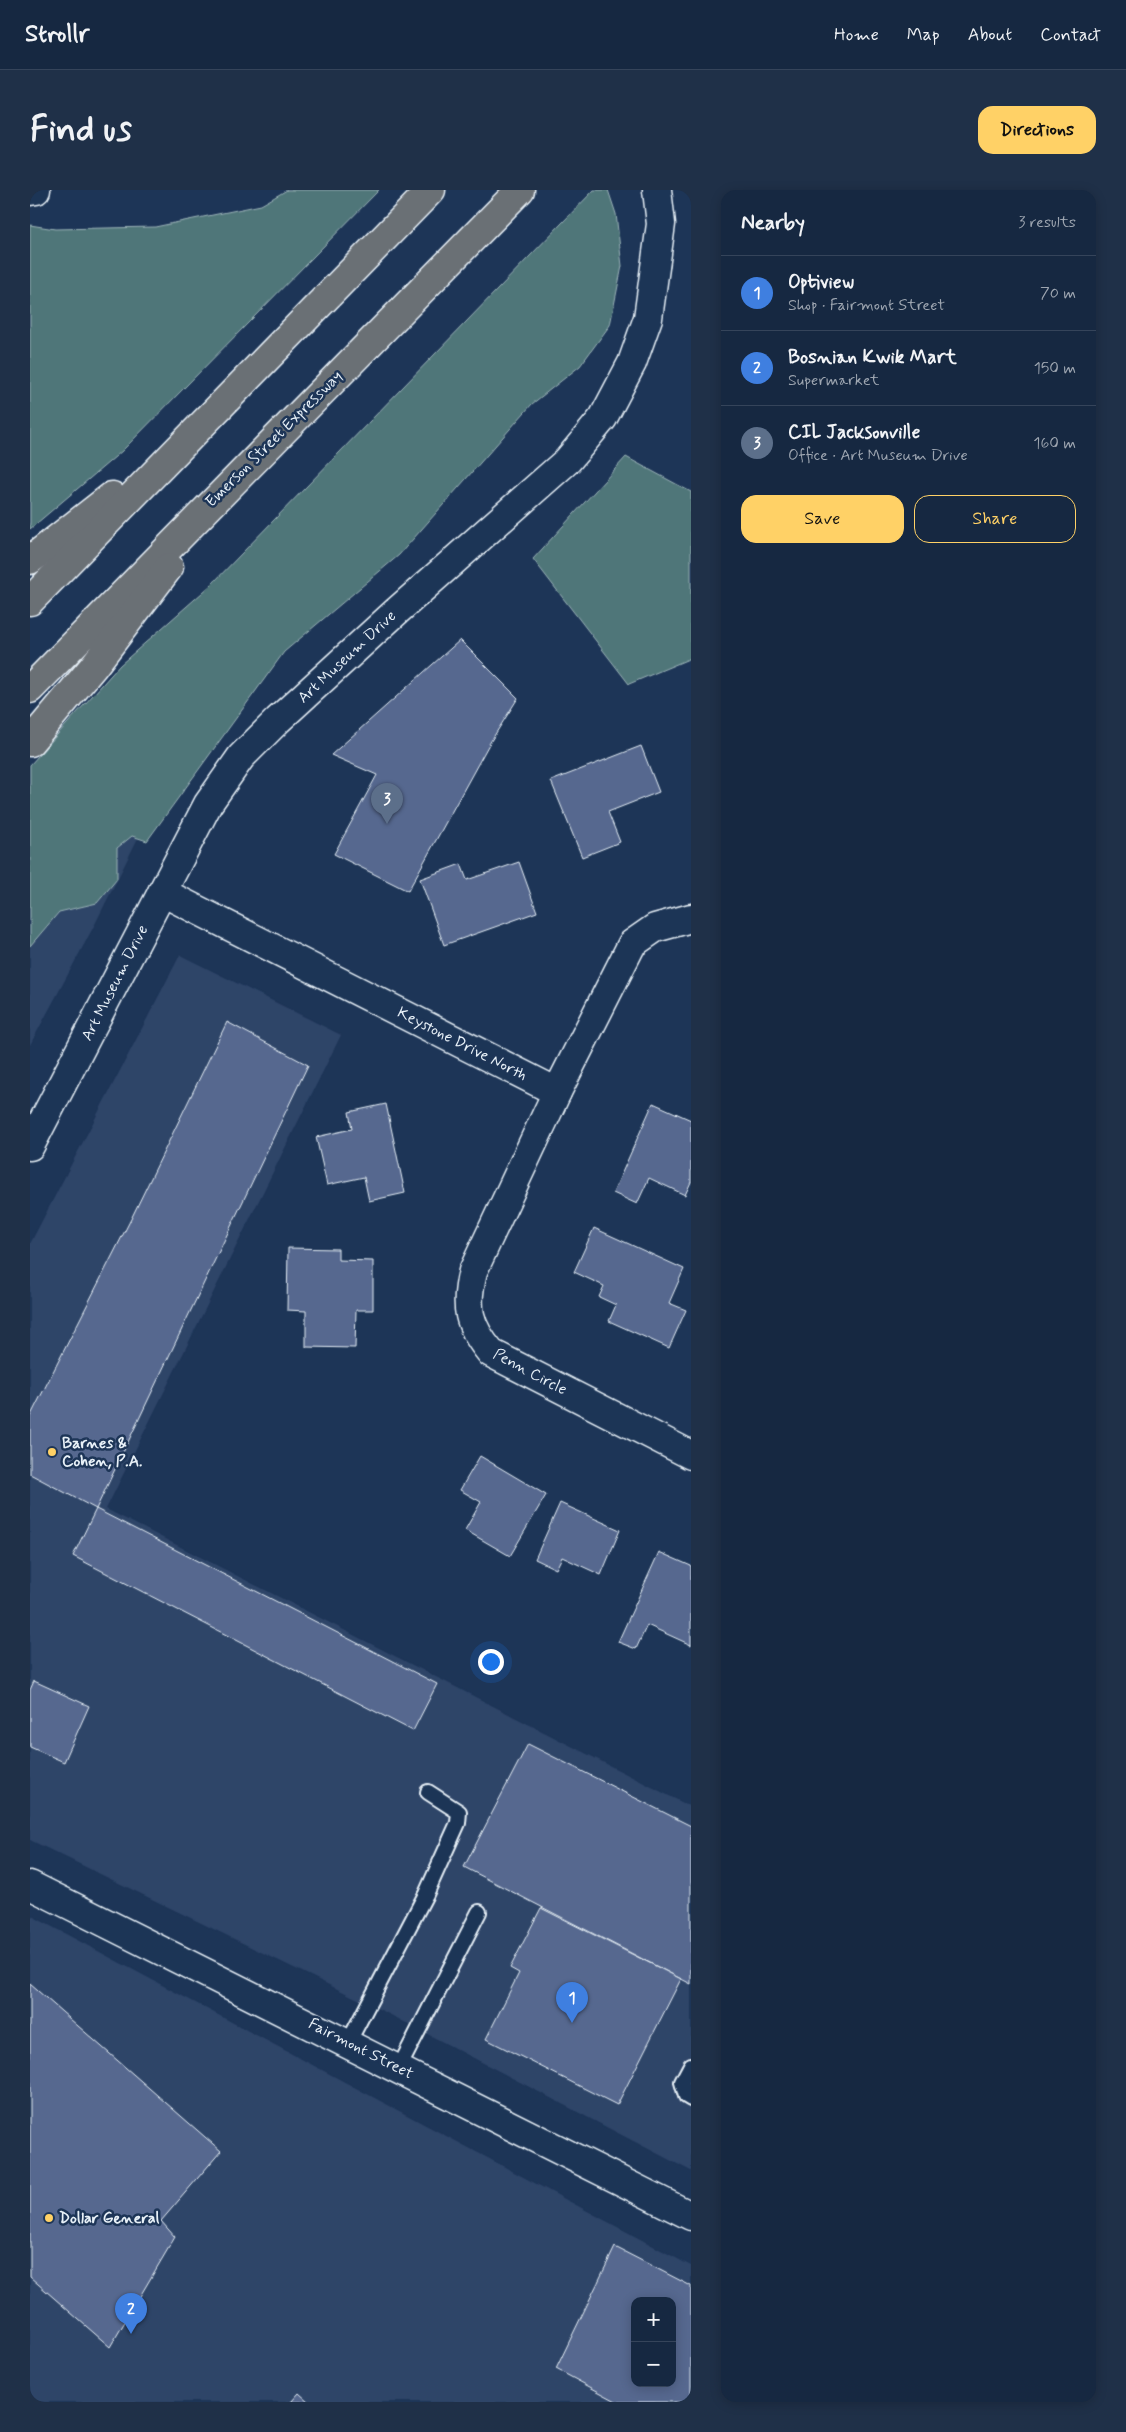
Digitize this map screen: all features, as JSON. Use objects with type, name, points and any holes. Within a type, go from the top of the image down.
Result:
[{"type":"highway","points":[[30,601],[431,190]]},
{"type":"highway","name":"Emerson Street Expressway","points":[[30,689],[520,190]]},
{"type":"highway","points":[[30,560],[197,428]]},
{"type":"highway","points":[[30,742],[94,668],[242,472]]},
{"type":"street","points":[[30,190],[36,190]]},
{"type":"street","name":"Art Museum Drive","points":[[30,1146],[208,804],[241,758],[397,610],[568,460],[602,418],[632,364],[648,318],[661,224],[657,190]]},
{"type":"street","name":"Keystone Drive North","points":[[162,892],[557,1092]]},
{"type":"street","points":[[557,1092],[632,944],[655,928],[691,918]]},
{"type":"street","name":"Penn Circle","points":[[557,1092],[473,1271],[467,1294],[469,1315],[479,1338],[491,1353],[691,1455]]},
{"type":"street","name":"Fairmont Street","points":[[30,1885],[399,2068],[691,2216]]},
{"type":"lane","points":[[348,2043],[426,1894],[458,1823],[459,1812],[428,1792]]},
{"type":"lane","points":[[399,2068],[478,1912]]},
{"type":"lane","points":[[691,2065],[682,2082],[686,2096],[691,2099]]},
{"type":"shaded area","points":[[132,836],[138,838],[94,926],[30,1045],[30,946],[59,912],[97,903],[117,879],[117,848]]},
{"type":"shaded area","points":[[180,955],[341,1035],[106,1509],[691,1807],[691,2171],[387,2013],[30,1840],[30,1244]]},
{"type":"shaded area","points":[[30,1915],[691,2266],[691,2402],[30,2402]]},
{"type":"green space","points":[[287,190],[379,190],[122,451],[30,529],[30,225],[55,229],[155,227],[261,205]]},
{"type":"green space","points":[[594,190],[608,190],[616,214],[622,266],[610,325],[580,366],[532,404],[399,555],[284,652],[147,841],[132,836],[117,848],[117,879],[97,903],[59,912],[30,946],[30,765],[120,665],[211,585]]},
{"type":"green space","points":[[626,457],[691,492],[691,658],[629,684],[533,559]]},
{"type":"building","points":[[460,640],[518,698],[489,744],[408,891],[334,854],[377,775],[331,755]]},
{"type":"building","points":[[641,746],[659,792],[608,812],[620,842],[582,857],[551,781]]},
{"type":"building","points":[[519,862],[537,912],[444,945],[420,879],[461,864],[467,880]]},
{"type":"building","points":[[227,1022],[308,1065],[96,1509],[30,1474],[30,1417],[131,1219]]},
{"type":"building","points":[[653,1103],[691,1120],[691,1182],[685,1195],[649,1178],[637,1204],[613,1193]]},
{"type":"building","points":[[386,1104],[405,1193],[369,1201],[364,1177],[327,1185],[316,1137],[352,1129],[349,1112]]},
{"type":"building","points":[[594,1228],[684,1269],[669,1303],[686,1310],[669,1348],[609,1321],[616,1305],[599,1297],[604,1286],[574,1272]]},
{"type":"building","points":[[288,1248],[338,1249],[338,1260],[373,1261],[373,1310],[356,1310],[355,1348],[306,1347],[306,1311],[287,1310]]},
{"type":"building","points":[[480,1456],[546,1495],[510,1556],[465,1530],[481,1502],[460,1490]]},
{"type":"building","points":[[560,1503],[620,1530],[601,1575],[562,1557],[556,1569],[535,1559]]},
{"type":"building","points":[[96,1509],[437,1684],[413,1731],[73,1556]]},
{"type":"building","points":[[659,1552],[691,1566],[691,1645],[647,1625],[636,1649],[618,1642]]},
{"type":"building","points":[[34,1681],[89,1706],[64,1762],[30,1747],[30,1690]]},
{"type":"building","points":[[528,1744],[691,1826],[691,1984],[464,1867]]},
{"type":"building","points":[[541,1908],[681,1979],[617,2105],[486,2039],[519,1973],[510,1968]]},
{"type":"building","points":[[30,1984],[221,2151],[161,2221],[175,2237],[110,2347],[30,2277]]},
{"type":"building","points":[[615,2247],[691,2286],[691,2402],[618,2402],[556,2369]]},
{"type":"building","points":[[299,2393],[309,2402],[291,2402]]},
{"type":"place","name":"CIL Jacksonville","points":[[387,824]]},
{"type":"place","name":"Barnes & Cohen, P.A.","points":[[52,1452]]},
{"type":"place","name":"Optiview","points":[[572,2023]]},
{"type":"place","name":"Dollar General","points":[[49,2218]]},
{"type":"place","name":"Bosnian Kwik Mart","points":[[131,2334]]}]
